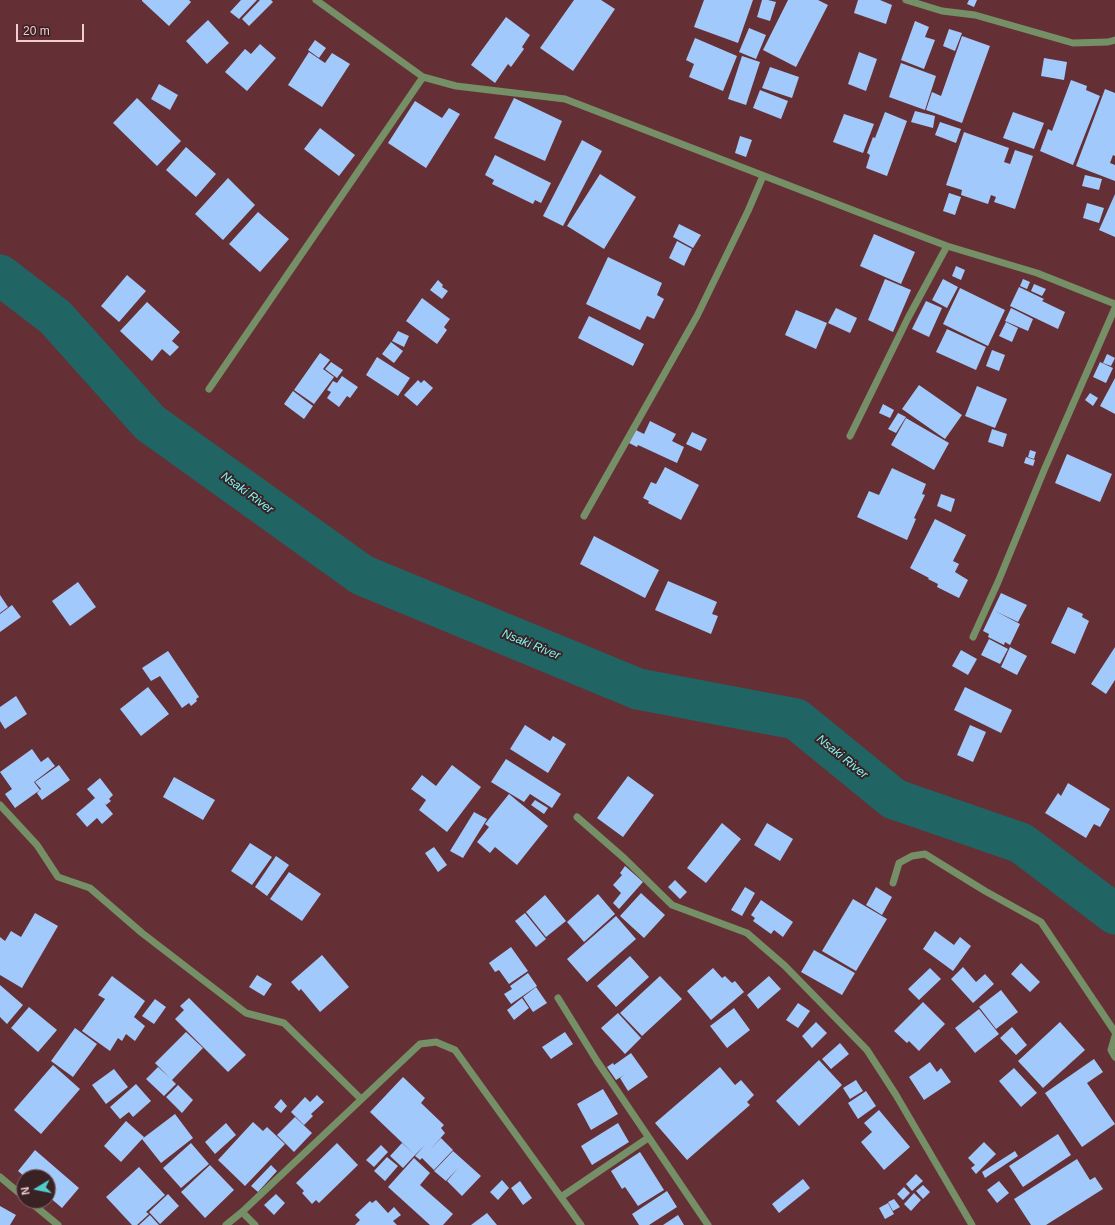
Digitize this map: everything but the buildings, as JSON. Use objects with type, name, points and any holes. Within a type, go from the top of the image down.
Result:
[{"type":"street","points":[[316,0],[423,77],[456,86],[565,99],[947,246],[1037,273],[1115,304]]},
{"type":"street","points":[[906,0],[942,11],[975,15],[1073,43],[1108,42],[1115,40]]},
{"type":"street","points":[[209,390],[423,77]]},
{"type":"street","points":[[584,516],[697,316],[748,211],[763,176]]},
{"type":"street","points":[[850,436],[908,318],[947,246]]},
{"type":"street","points":[[973,637],[1115,308]]},
{"type":"street","points":[[0,805],[37,844],[58,877],[90,888],[142,933],[246,1013],[284,1023],[361,1099]]},
{"type":"street","points":[[577,817],[625,859],[672,905],[747,933],[785,966],[867,1050],[896,1095],[972,1225]]},
{"type":"street","points":[[893,883],[899,863],[912,856],[925,854],[985,891],[1041,922],[1115,1032]]},
{"type":"street","points":[[558,998],[597,1061],[708,1225]]},
{"type":"street","points":[[1115,1036],[1111,1050],[1115,1057]]},
{"type":"street","points":[[226,1225],[242,1212],[420,1044],[436,1042],[455,1050],[581,1225]]},
{"type":"street","points":[[561,1197],[648,1138]]},
{"type":"street","points":[[0,1177],[16,1190]]},
{"type":"street","points":[[39,1209],[58,1225]]},
{"type":"street","points":[[242,1212],[255,1225]]},
{"type":"waterway","name":"Nsaki River","points":[[0,275],[55,317],[150,423],[362,575],[638,689],[796,719],[894,799],[1021,843],[1115,914]]}]
